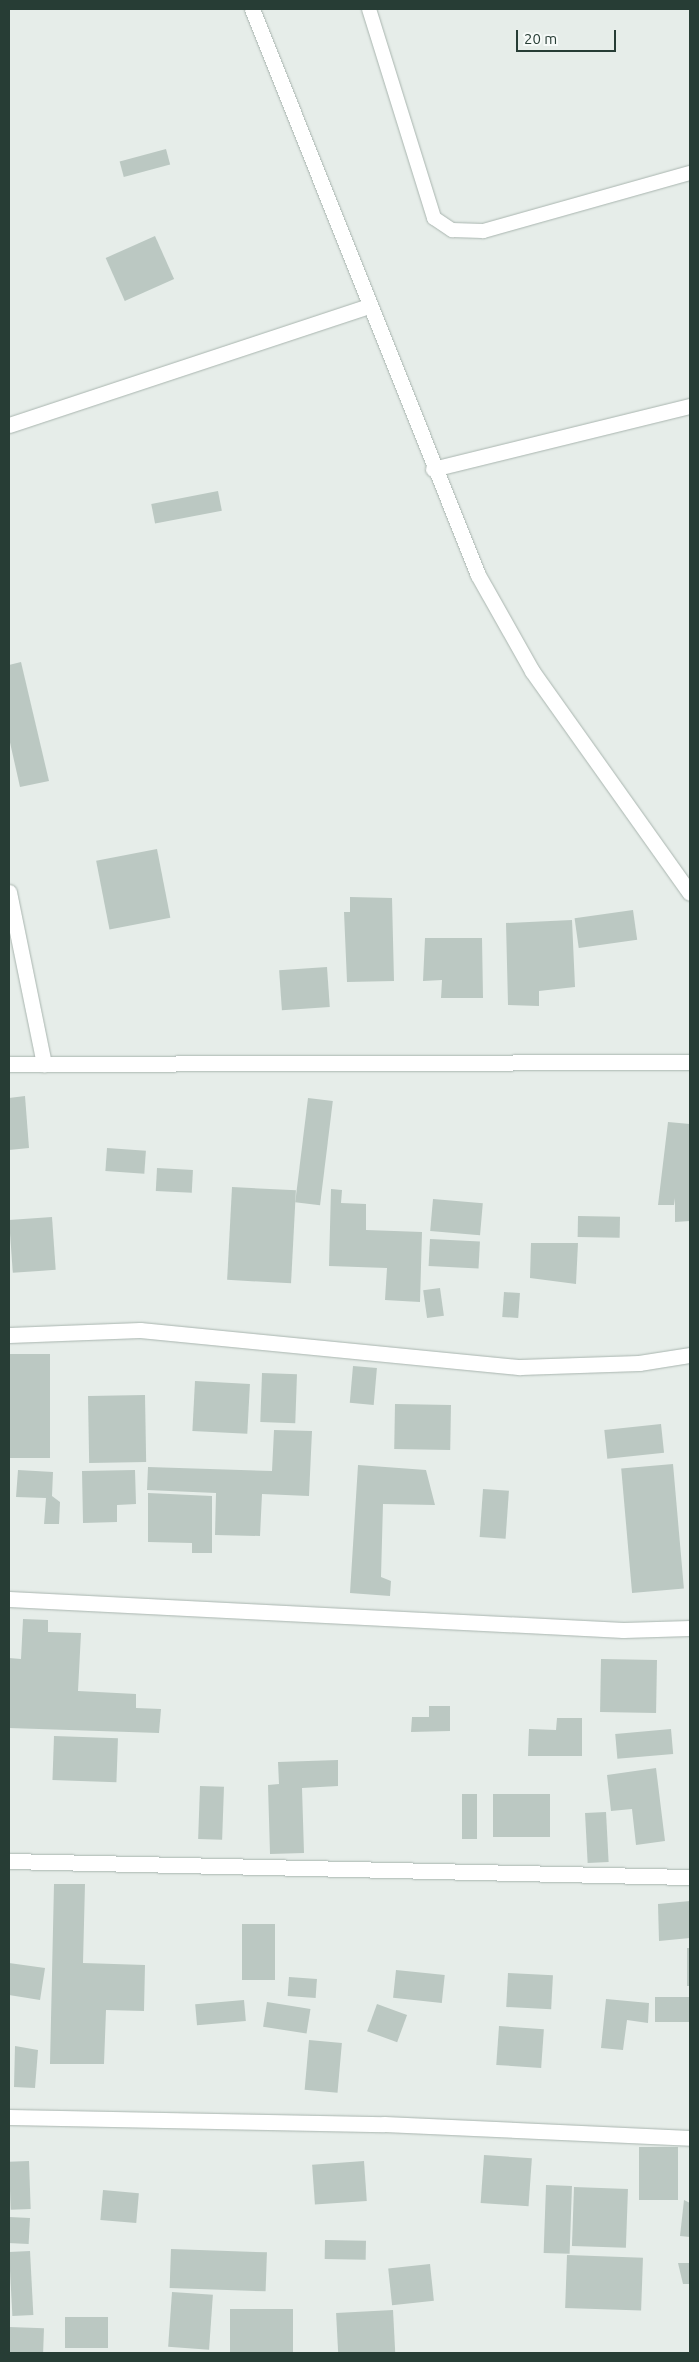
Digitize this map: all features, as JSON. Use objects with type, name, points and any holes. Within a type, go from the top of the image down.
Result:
[{"type":"street","points":[[252,9],[433,469],[478,575],[532,671],[690,893]]},
{"type":"street","points":[[9,425],[369,306]]},
{"type":"street","points":[[433,469],[690,406]]},
{"type":"street","points":[[9,892],[44,1064]]},
{"type":"street","points":[[9,1064],[690,1062]]},
{"type":"street","points":[[9,1335],[140,1330],[520,1367],[639,1363],[690,1355]]},
{"type":"street","points":[[9,1599],[622,1630],[690,1628]]},
{"type":"street","points":[[9,1861],[690,1877]]},
{"type":"street","points":[[9,2117],[384,2124],[690,2138]]},
{"type":"lane","points":[[369,9],[434,218],[452,230],[483,231],[690,173]]},
{"type":"building","points":[[166,149],[170,164],[124,177],[120,161]]},
{"type":"building","points":[[155,236],[174,279],[125,301],[106,258]]},
{"type":"building","points":[[218,491],[222,511],[155,524],[151,504]]},
{"type":"building","points":[[21,662],[49,781],[20,787],[9,738],[9,665]]},
{"type":"building","points":[[157,849],[170,918],[109,930],[96,861]]},
{"type":"building","points":[[350,897],[392,898],[394,981],[347,982],[344,912],[350,912]]},
{"type":"building","points":[[633,910],[637,940],[579,948],[575,918]]},
{"type":"building","points":[[572,920],[575,987],[539,991],[539,1006],[508,1005],[506,923]]},
{"type":"building","points":[[425,938],[482,938],[483,998],[441,998],[442,980],[423,981]]},
{"type":"building","points":[[327,967],[330,1007],[282,1010],[279,970]]},
{"type":"building","points":[[25,1096],[29,1148],[9,1150],[9,1098]]},
{"type":"building","points":[[308,1098],[333,1101],[320,1205],[295,1202]]},
{"type":"building","points":[[668,1122],[690,1124],[690,1221],[675,1222],[675,1198],[674,1205],[658,1205]]},
{"type":"building","points":[[107,1148],[146,1151],[144,1174],[105,1171]]},
{"type":"building","points":[[157,1168],[193,1170],[192,1193],[156,1191]]},
{"type":"building","points":[[232,1187],[296,1190],[291,1283],[227,1280]]},
{"type":"building","points":[[331,1189],[342,1190],[341,1203],[366,1204],[366,1230],[422,1232],[420,1302],[385,1300],[387,1268],[329,1266]]},
{"type":"building","points":[[433,1199],[483,1203],[480,1235],[430,1231]]},
{"type":"building","points":[[578,1216],[620,1217],[620,1238],[578,1237]]},
{"type":"building","points":[[52,1217],[56,1270],[13,1273],[9,1220]]},
{"type":"building","points":[[430,1239],[480,1242],[479,1269],[429,1266]]},
{"type":"building","points":[[531,1243],[578,1243],[576,1284],[530,1278]]},
{"type":"building","points":[[440,1288],[444,1316],[427,1318],[423,1290]]},
{"type":"building","points":[[504,1292],[520,1293],[518,1318],[502,1317]]},
{"type":"building","points":[[9,1354],[50,1354],[50,1458],[9,1458]]},
{"type":"building","points":[[353,1366],[377,1368],[374,1405],[350,1403]]},
{"type":"building","points":[[262,1373],[297,1374],[295,1423],[260,1422]]},
{"type":"building","points":[[195,1381],[250,1384],[247,1434],[192,1431]]},
{"type":"building","points":[[145,1395],[146,1462],[89,1463],[88,1396]]},
{"type":"building","points":[[395,1404],[451,1405],[450,1450],[394,1449]]},
{"type":"building","points":[[661,1424],[664,1453],[607,1459],[604,1430]]},
{"type":"building","points":[[274,1430],[312,1431],[309,1496],[262,1494],[260,1536],[215,1535],[216,1493],[147,1490],[148,1467],[272,1471]]},
{"type":"building","points":[[673,1464],[684,1589],[632,1593],[621,1469]]},
{"type":"building","points":[[358,1465],[426,1470],[435,1505],[383,1504],[381,1577],[391,1581],[390,1596],[350,1593]]},
{"type":"building","points":[[18,1470],[53,1472],[52,1496],[60,1502],[59,1524],[44,1524],[46,1498],[16,1497]]},
{"type":"building","points":[[135,1470],[136,1504],[117,1505],[117,1522],[83,1523],[82,1471]]},
{"type":"building","points":[[483,1489],[509,1491],[506,1539],[480,1537]]},
{"type":"building","points":[[148,1493],[212,1496],[212,1553],[192,1553],[192,1543],[148,1542]]},
{"type":"building","points":[[23,1619],[48,1620],[48,1632],[81,1633],[78,1691],[136,1694],[136,1708],[161,1709],[159,1733],[9,1728],[9,1658],[21,1659]]},
{"type":"building","points":[[601,1659],[657,1660],[656,1713],[600,1712]]},
{"type":"building","points":[[429,1706],[450,1706],[450,1731],[411,1732],[412,1717],[429,1717]]},
{"type":"building","points":[[557,1718],[582,1718],[582,1756],[528,1756],[529,1729],[556,1730]]},
{"type":"building","points":[[671,1729],[673,1754],[617,1759],[615,1734]]},
{"type":"building","points":[[54,1736],[118,1738],[116,1782],[52,1780]]},
{"type":"building","points":[[338,1760],[338,1786],[302,1788],[304,1853],[270,1854],[268,1785],[279,1784],[278,1762]]},
{"type":"building","points":[[656,1768],[665,1841],[636,1845],[632,1809],[611,1811],[607,1775]]},
{"type":"building","points":[[200,1786],[224,1787],[222,1840],[198,1839]]},
{"type":"building","points":[[462,1794],[477,1794],[477,1839],[462,1839]]},
{"type":"building","points":[[493,1794],[550,1794],[550,1837],[493,1837]]},
{"type":"building","points":[[606,1812],[609,1862],[588,1863],[585,1813]]},
{"type":"building","points":[[54,1884],[85,1884],[83,1963],[145,1965],[144,2011],[106,2010],[104,2064],[50,2064]]},
{"type":"building","points":[[690,1901],[690,1938],[659,1941],[658,1904]]},
{"type":"building","points":[[242,1924],[275,1924],[275,1980],[242,1980]]},
{"type":"building","points":[[687,1948],[690,1948],[690,1986],[687,1986]]},
{"type":"building","points":[[9,1963],[45,1968],[40,2000],[9,1995]]},
{"type":"building","points":[[396,1970],[445,1975],[442,2003],[393,1998]]},
{"type":"building","points":[[508,1973],[553,1975],[551,2009],[506,2007]]},
{"type":"building","points":[[289,1977],[317,1979],[316,1998],[288,1996]]},
{"type":"building","points":[[655,1997],[690,1997],[690,2022],[655,2022]]},
{"type":"building","points":[[606,1999],[649,2003],[648,2023],[627,2020],[623,2050],[601,2048]]},
{"type":"building","points":[[244,2000],[246,2021],[197,2025],[195,2004]]},
{"type":"building","points":[[267,2002],[310,2009],[307,2034],[263,2027]]},
{"type":"building","points":[[377,2004],[407,2015],[397,2042],[367,2031]]},
{"type":"building","points":[[499,2026],[544,2029],[541,2068],[496,2065]]},
{"type":"building","points":[[309,2040],[342,2043],[338,2093],[305,2090]]},
{"type":"building","points":[[15,2046],[38,2050],[35,2088],[14,2087]]},
{"type":"building","points":[[639,2147],[678,2147],[678,2200],[639,2200]]},
{"type":"building","points":[[484,2155],[532,2158],[529,2206],[481,2203]]},
{"type":"building","points":[[29,2161],[31,2209],[11,2210],[9,2162]]},
{"type":"building","points":[[364,2161],[367,2201],[315,2205],[312,2165]]},
{"type":"building","points":[[546,2185],[572,2186],[570,2254],[544,2253]]},
{"type":"building","points":[[574,2187],[628,2189],[626,2248],[572,2246]]},
{"type":"building","points":[[103,2190],[139,2193],[136,2223],[100,2220]]},
{"type":"building","points":[[684,2200],[690,2203],[690,2237],[680,2236]]},
{"type":"building","points":[[9,2217],[30,2218],[29,2244],[9,2243]]},
{"type":"building","points":[[325,2240],[366,2241],[366,2260],[325,2259]]},
{"type":"building","points":[[171,2249],[267,2252],[266,2291],[170,2288]]},
{"type":"building","points":[[30,2251],[33,2315],[12,2316],[9,2252]]},
{"type":"building","points":[[567,2255],[643,2258],[641,2311],[565,2308]]},
{"type":"building","points":[[678,2263],[690,2263],[690,2284],[683,2284]]},
{"type":"building","points":[[430,2264],[434,2301],[392,2305],[388,2268]]},
{"type":"building","points":[[172,2292],[213,2295],[209,2350],[168,2347]]},
{"type":"building","points":[[230,2309],[293,2309],[293,2353],[230,2353]]},
{"type":"building","points":[[393,2310],[395,2353],[338,2353],[336,2313]]},
{"type":"building","points":[[65,2317],[108,2317],[108,2348],[65,2348]]},
{"type":"building","points":[[9,2327],[44,2328],[43,2353],[9,2353]]}]
